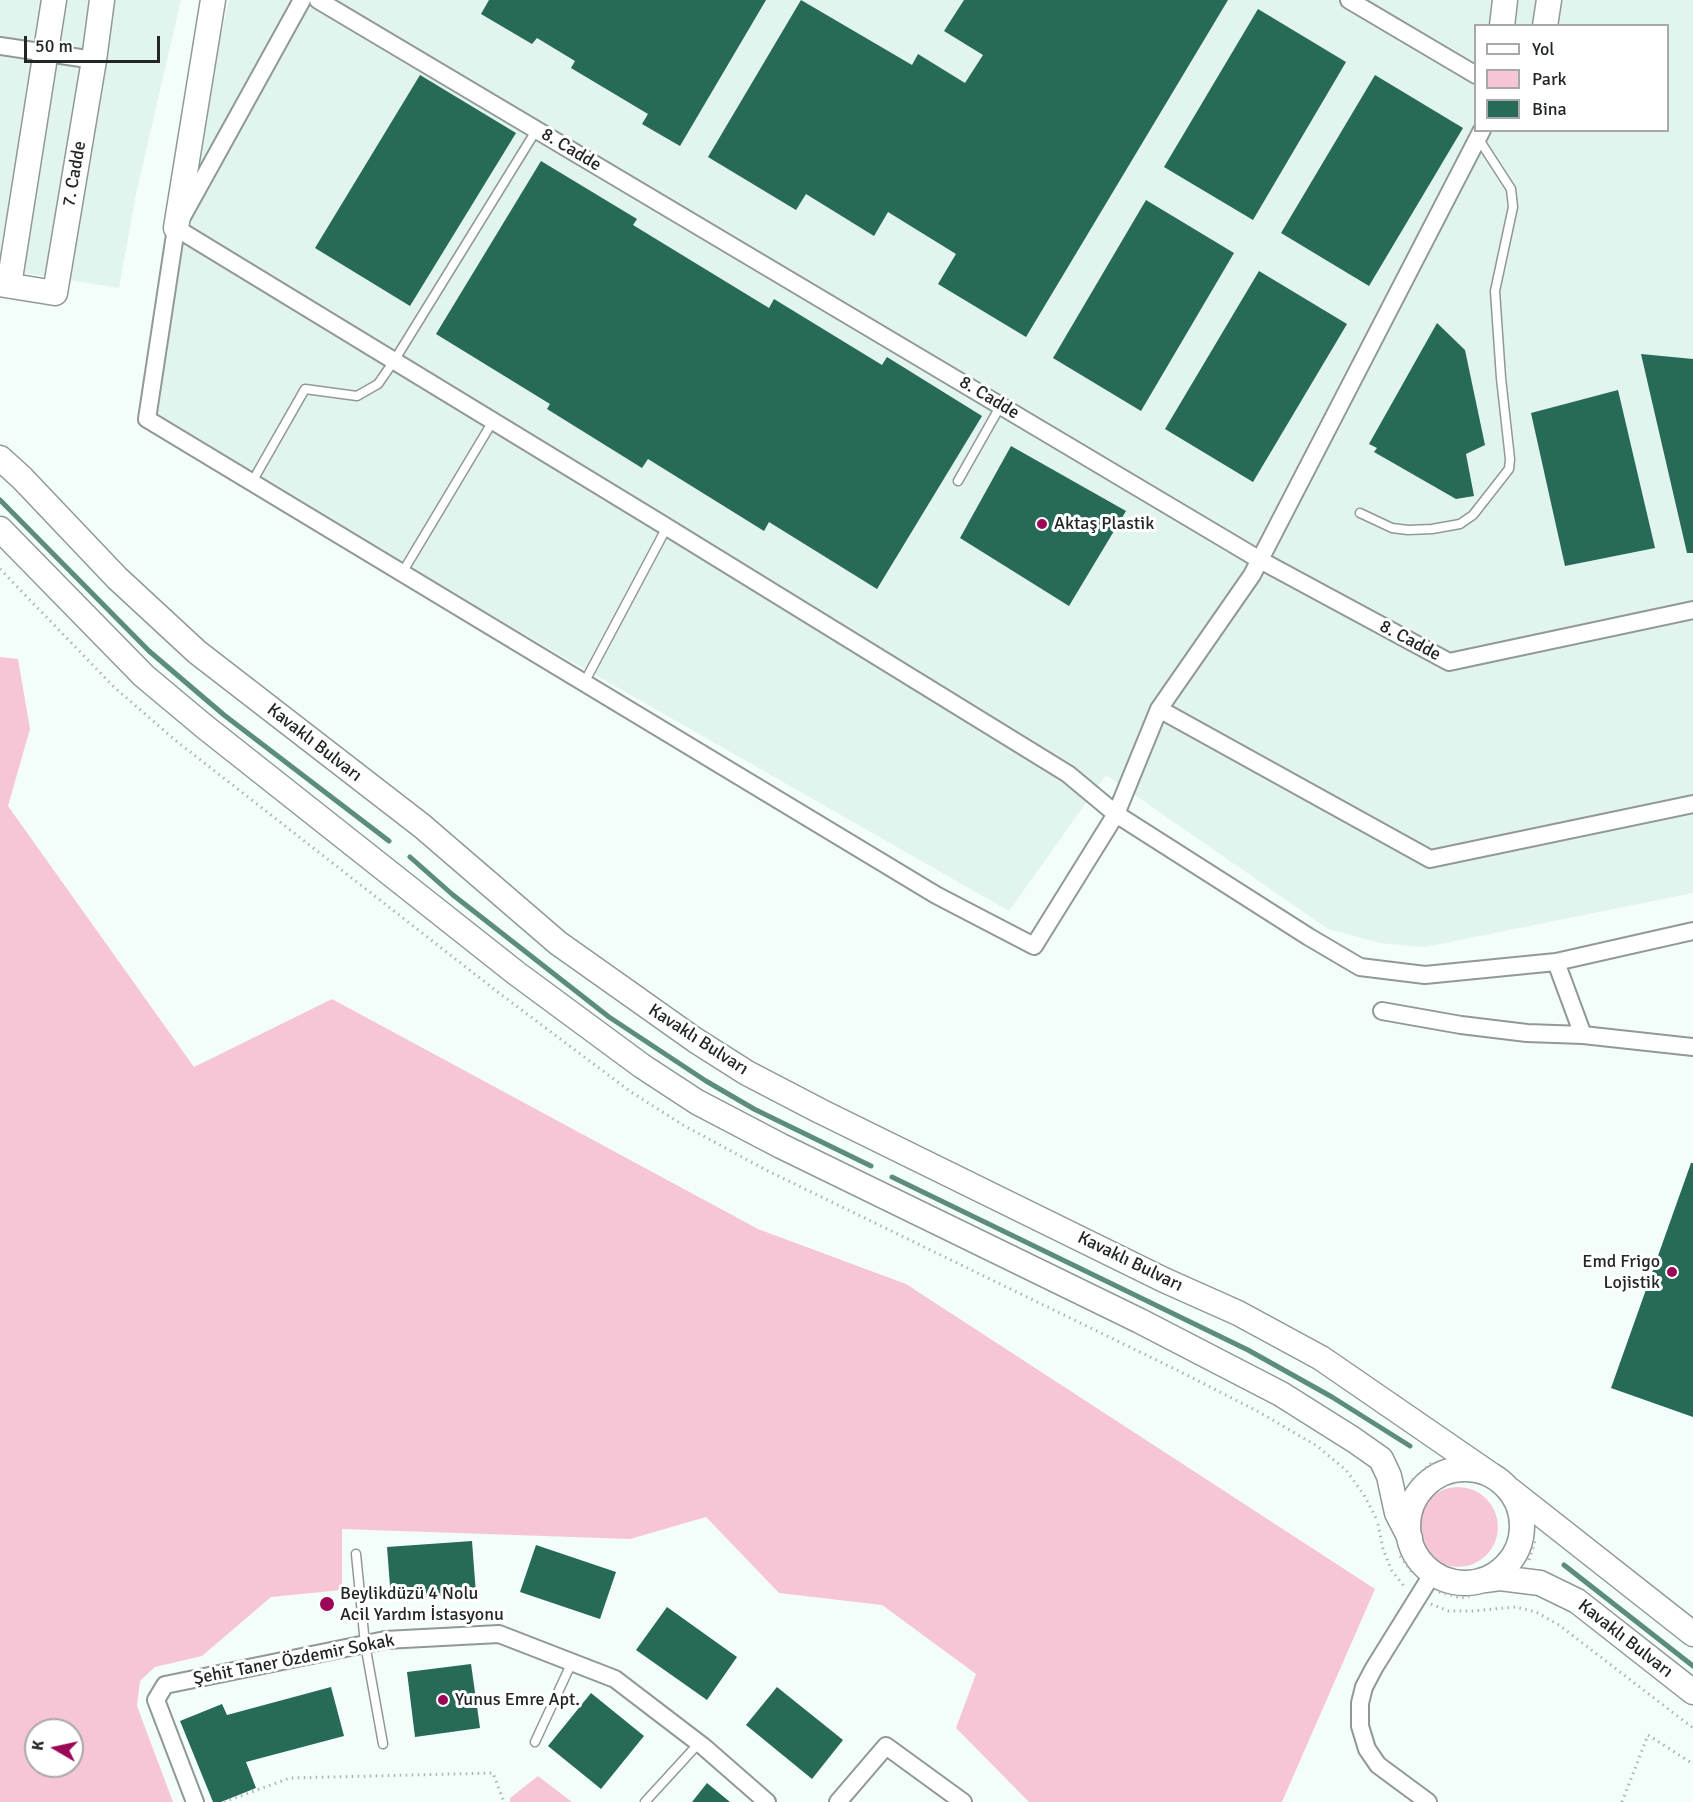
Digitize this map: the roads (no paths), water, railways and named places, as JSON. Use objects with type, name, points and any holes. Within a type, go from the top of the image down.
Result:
[{"type":"main road","points":[[4,284],[54,0]]},
{"type":"main road","name":"7. Cadde","points":[[4,284],[55,293],[102,0]]},
{"type":"main road","points":[[176,228],[213,0]]},
{"type":"main road","points":[[1502,24],[1505,0]]},
{"type":"main road","points":[[1545,24],[1549,0]]},
{"type":"main road","name":"Kavaklı Bulvarı","points":[[0,458],[117,578],[197,652],[422,826],[558,943],[687,1034],[747,1073],[820,1111],[1164,1280],[1238,1313],[1311,1353],[1501,1483],[1693,1634]]},
{"type":"main road","points":[[0,529],[144,676],[169,697],[516,973],[642,1066],[698,1102],[781,1146],[1140,1321],[1281,1394],[1354,1440],[1381,1460],[1389,1476],[1397,1513],[1417,1556],[1433,1573]]},
{"type":"main road","name":"Kavaklı Bulvarı","points":[[1410,1538],[1409,1519],[1415,1500],[1426,1485],[1441,1475],[1459,1470],[1477,1470],[1501,1483]]},
{"type":"main road","points":[[1484,1580],[1501,1571],[1513,1557],[1521,1540],[1522,1522],[1518,1504],[1501,1483]]},
{"type":"main road","name":"Kavaklı Bulvarı","points":[[1433,1573],[1446,1580],[1465,1583],[1500,1578],[1540,1583],[1577,1601],[1693,1692]]},
{"type":"street","points":[[302,0],[176,228],[147,419],[936,895],[1034,946],[1116,814],[1159,709],[1252,575],[1480,134]]},
{"type":"street","name":"8. Cadde","points":[[318,0],[1260,560],[1449,662],[1693,610]]},
{"type":"street","points":[[1349,0],[1474,74]]},
{"type":"street","points":[[0,46],[94,60]]},
{"type":"street","points":[[176,228],[1068,774],[1116,814],[1299,931],[1360,967],[1425,975],[1556,962],[1693,931]]},
{"type":"street","points":[[1159,709],[1430,859],[1693,804]]},
{"type":"street","points":[[1556,962],[1583,1035]]},
{"type":"street","points":[[1382,1011],[1461,1025],[1527,1033],[1583,1035],[1693,1047]]},
{"type":"street","points":[[1428,1802],[1378,1765],[1367,1749],[1360,1726],[1360,1703],[1364,1688],[1374,1668],[1433,1573]]},
{"type":"street","name":"Şehit Taner Özdemir Sokak","points":[[195,1802],[156,1700],[165,1684],[385,1640],[500,1634],[615,1679],[699,1743],[767,1802]]},
{"type":"street","points":[[838,1802],[886,1746],[963,1802]]},
{"type":"lane","points":[[252,482],[305,389],[357,396],[378,384],[537,129]]},
{"type":"lane","points":[[1360,513],[1392,528],[1408,530],[1460,524],[1473,515],[1509,469],[1495,291],[1513,207],[1512,189],[1480,134]]},
{"type":"lane","points":[[958,481],[1001,405]]},
{"type":"lane","points":[[402,573],[493,421]]},
{"type":"lane","points":[[584,683],[666,527]]},
{"type":"lane","points":[[356,1554],[365,1644],[383,1744]]},
{"type":"lane","points":[[535,1742],[572,1662]]},
{"type":"lane","points":[[645,1802],[699,1743]]},
{"type":"waterway","points":[[0,500],[149,651],[224,715],[389,841]]},
{"type":"waterway","points":[[410,857],[453,895],[609,1017],[706,1081],[754,1109],[871,1166]]},
{"type":"waterway","points":[[892,1177],[1248,1350],[1332,1397],[1410,1446]]},
{"type":"waterway","points":[[1564,1565],[1693,1666]]},
{"type":"place","name":"Aktaş Plastik","points":[[1042,524]]},
{"type":"place","name":"Emd Frigo Lojistik","points":[[1672,1272]]},
{"type":"place","name":"Beylikdüzü 4 Nolu Acil Yardım İstasyonu","points":[[327,1604]]},
{"type":"place","name":"Yunus Emre Apt.","points":[[443,1700]]}]
